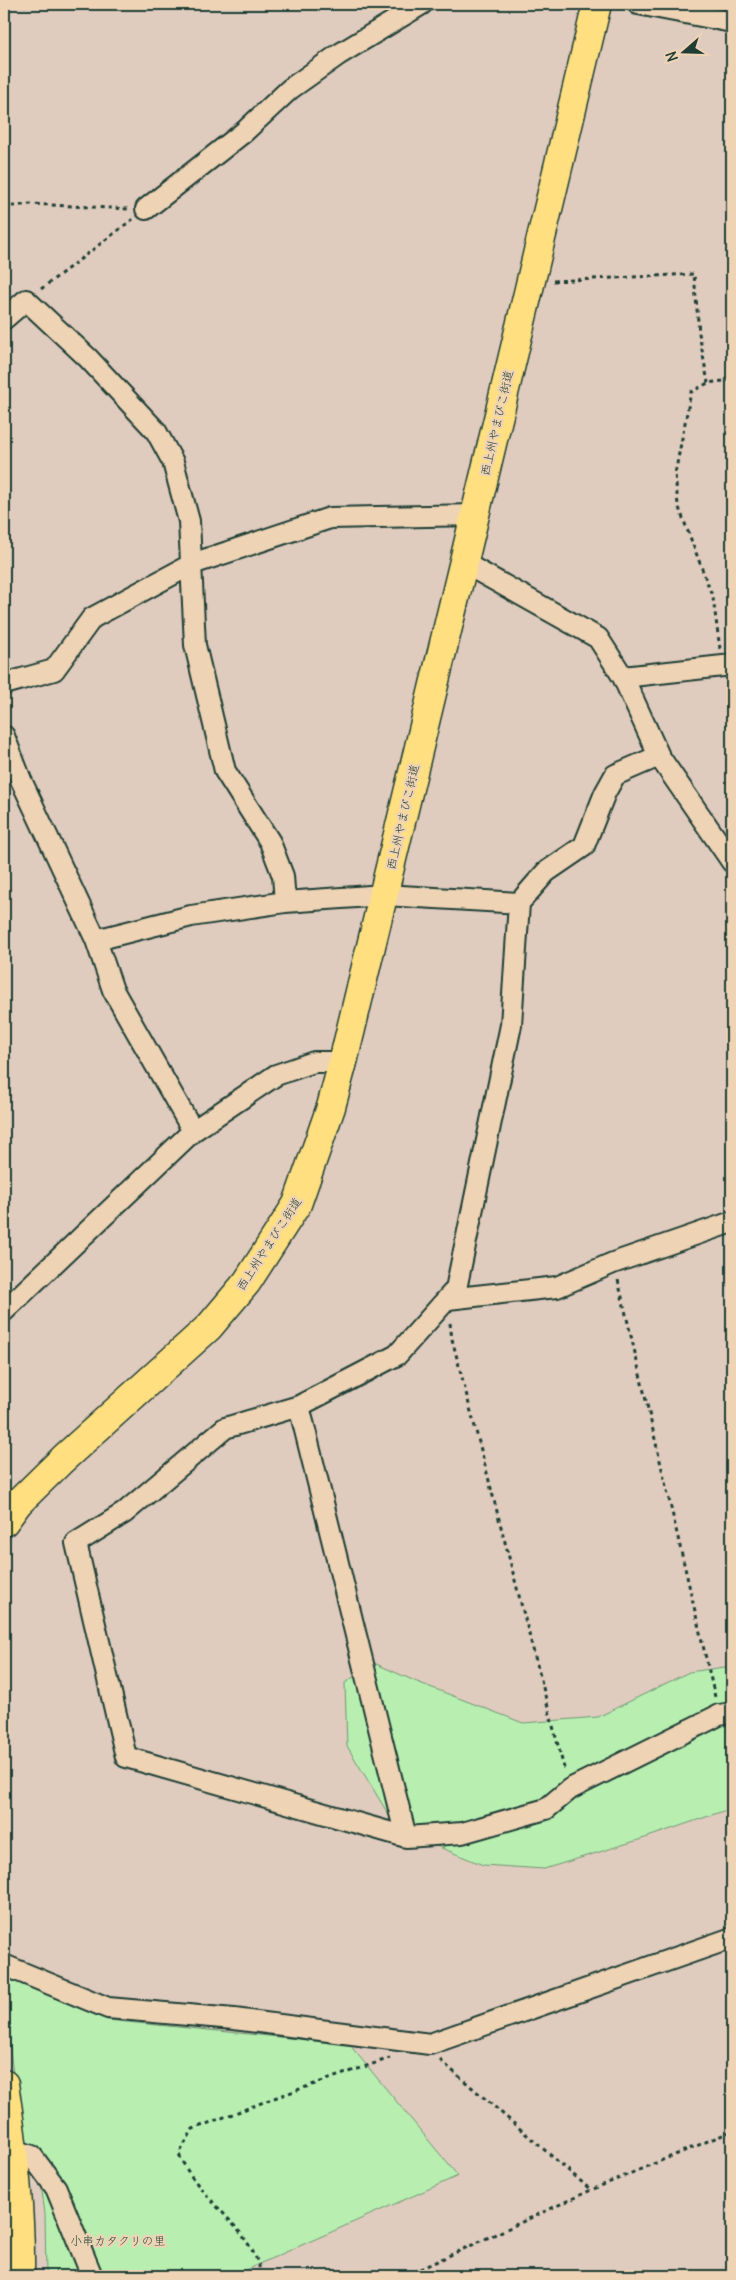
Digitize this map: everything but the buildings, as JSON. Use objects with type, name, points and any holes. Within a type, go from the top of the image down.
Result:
[{"type":"highway","name":"西上州やまびこ街道","points":[[4,1522],[18,1503],[63,1458],[209,1327],[247,1282],[297,1204],[331,1107],[343,1062],[476,515],[596,4]]},
{"type":"highway","points":[[4,2084],[15,2150],[20,2227],[20,2276]]},
{"type":"street","points":[[146,209],[244,132],[290,89],[338,55],[422,4]]},
{"type":"street","points":[[638,4],[732,22]]},
{"type":"street","points":[[4,319],[26,300],[88,358],[156,431],[173,462],[189,521],[195,645],[225,771],[270,842],[283,876],[285,902]]},
{"type":"street","points":[[4,684],[54,670],[92,618],[192,564],[330,518],[476,515]]},
{"type":"street","points":[[464,563],[598,638],[624,678],[659,756],[732,862]]},
{"type":"street","points":[[624,678],[727,666]]},
{"type":"street","points":[[4,736],[21,780],[96,940],[113,990],[194,1131]]},
{"type":"street","points":[[659,756],[615,775],[605,793],[584,846],[546,872],[520,903],[511,1025],[456,1288],[448,1299],[397,1355],[299,1406],[226,1428],[124,1513],[76,1542],[126,1757],[406,1837],[462,1833],[546,1809],[570,1789],[726,1714]]},
{"type":"street","points":[[96,940],[191,916],[285,902],[384,894],[520,903]]},
{"type":"street","points":[[4,1312],[194,1131],[276,1075],[314,1062],[343,1062]]},
{"type":"street","points":[[448,1299],[557,1287],[614,1262],[732,1222]]},
{"type":"street","points":[[299,1406],[406,1837]]},
{"type":"street","points":[[4,1965],[108,2008],[234,2019],[430,2044],[732,1938]]},
{"type":"street","points":[[15,2150],[32,2156],[56,2188],[92,2276]]},
{"type":"path","points":[[4,207],[30,204],[146,209]]},
{"type":"path","points":[[26,300],[146,209]]},
{"type":"path","points":[[531,281],[586,281],[694,274],[699,333],[708,383]]},
{"type":"path","points":[[727,666],[713,598],[678,505],[675,474],[691,392],[708,383],[732,380]]},
{"type":"path","points":[[614,1262],[726,1714]]},
{"type":"path","points":[[448,1299],[452,1339],[570,1789]]},
{"type":"path","points":[[430,2044],[424,2046],[591,2190]]},
{"type":"path","points":[[261,2276],[250,2246],[185,2170],[179,2154],[193,2129],[277,2097],[397,2056]]},
{"type":"path","points":[[405,2276],[591,2190],[732,2131]]},
{"type":"green space","points":[[374,1663],[417,1682],[523,1723],[598,1717],[689,1672],[732,1666],[732,1808],[645,1838],[544,1869],[483,1865],[398,1830],[347,1746],[345,1683]]},
{"type":"green space","points":[[4,1977],[107,2020],[349,2044],[458,2176],[243,2271],[245,2276],[99,2276],[21,2139],[4,2000]]},
{"type":"green space","name":"小串カタクリの里","points":[[40,2176],[86,2276],[46,2276],[45,2214]]}]
